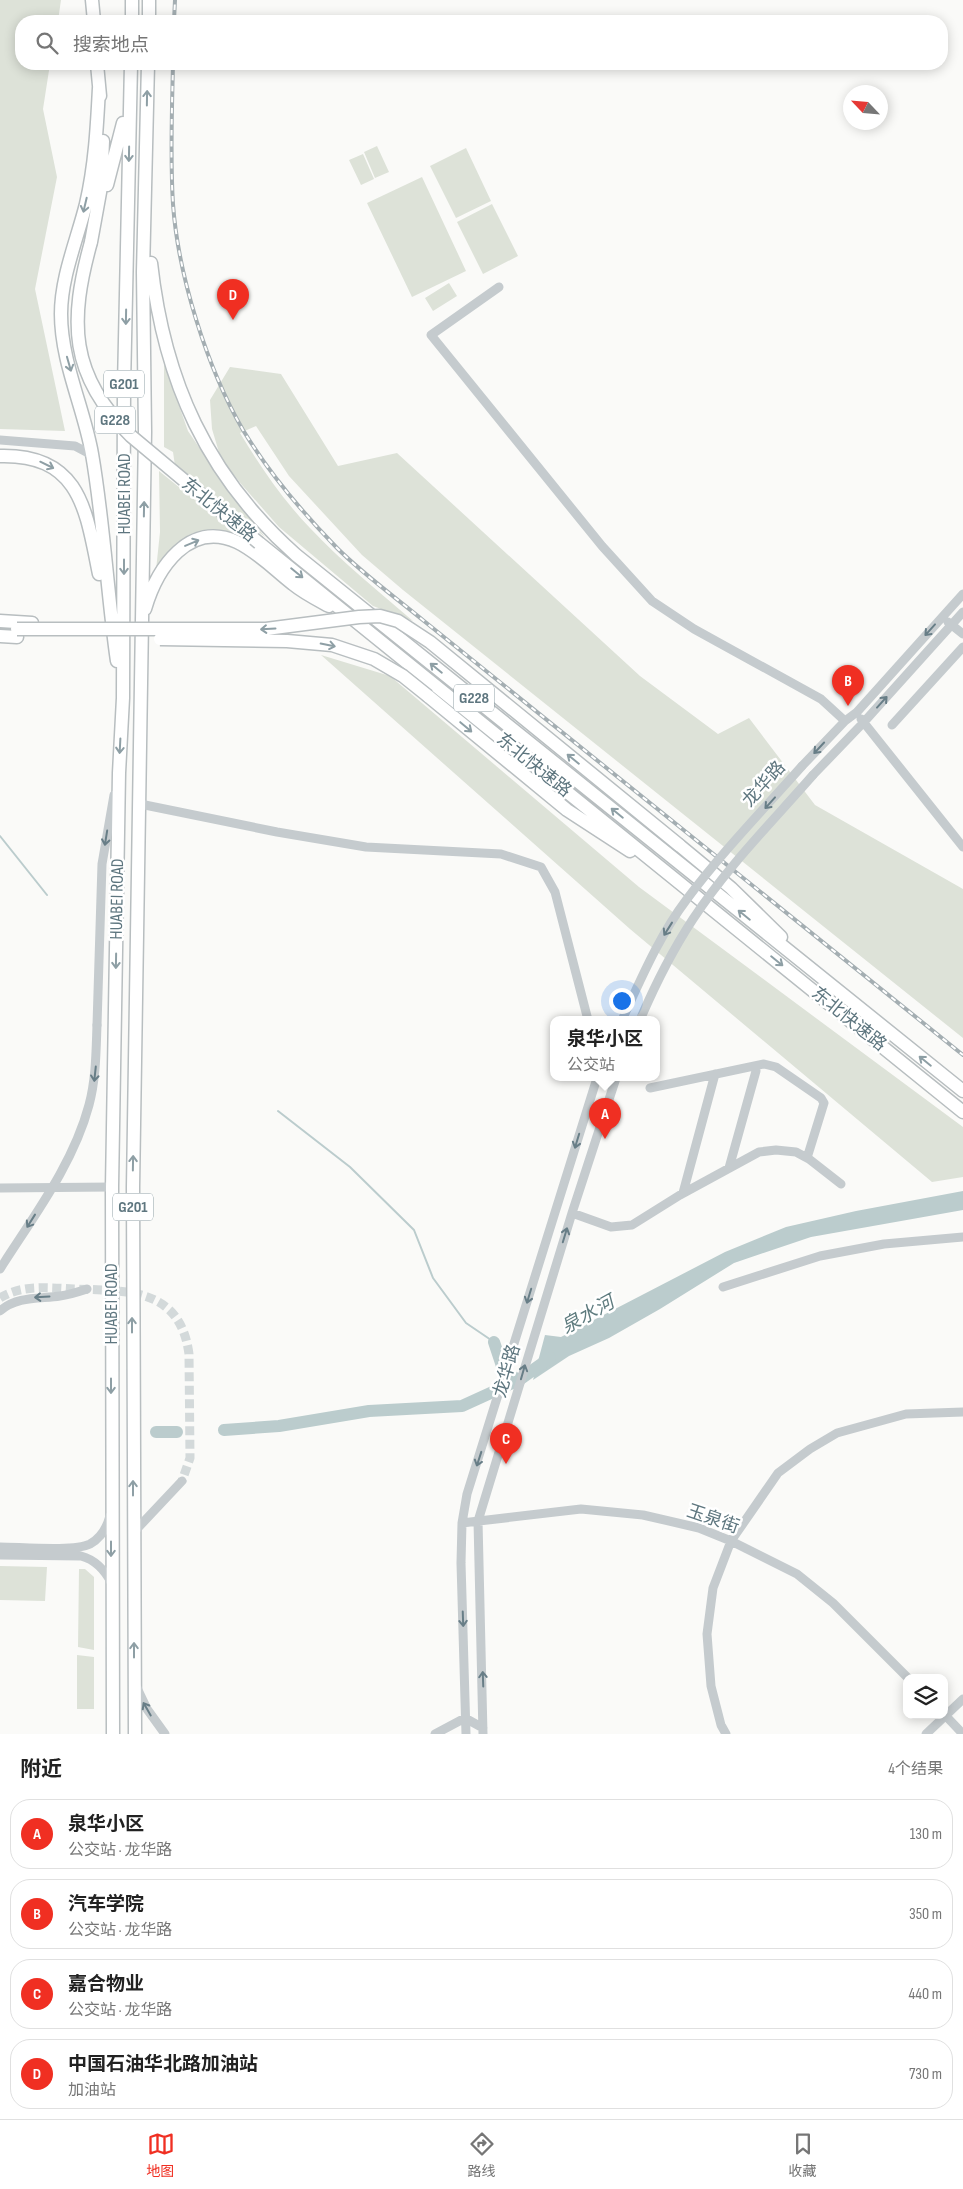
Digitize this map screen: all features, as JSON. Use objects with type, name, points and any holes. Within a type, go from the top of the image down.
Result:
[{"type":"highway","points":[[92,0],[93,15]]},
{"type":"highway","points":[[132,0],[132,15]]},
{"type":"highway","points":[[149,0],[149,15]]},
{"type":"highway","name":"G228","points":[[91,242],[101,187],[103,161],[98,70]]},
{"type":"highway","points":[[91,242],[120,139],[131,70]]},
{"type":"highway","name":"HUABEI ROAD","points":[[112,1734],[112,1187],[119,773],[123,698],[124,386],[131,70]]},
{"type":"highway","name":"HUABEI ROAD","points":[[135,1734],[133,1186],[145,432],[144,272],[148,70]]},
{"type":"highway","points":[[99,88],[96,147],[92,174],[68,268],[61,314],[66,356],[83,413],[92,455],[100,512],[109,607],[123,698]]},
{"type":"highway","name":"东北快速路","points":[[145,199],[153,287],[164,341],[178,386],[207,450],[225,478],[253,513],[296,556],[963,1091]]},
{"type":"highway","name":"东北快速路","points":[[91,242],[80,282],[77,322],[82,359],[96,394],[117,423],[259,543],[963,1112]]},
{"type":"highway","points":[[0,456],[25,457],[47,464],[66,478],[73,487],[85,512],[101,582],[109,607]]},
{"type":"highway","points":[[142,626],[150,594],[167,563],[182,547],[190,542],[210,537],[231,540],[245,547],[306,594],[351,617]]},
{"type":"highway","points":[[0,636],[17,629],[266,630],[370,616],[380,616],[398,621],[430,642],[749,904],[812,970]]},
{"type":"highway","points":[[0,621],[17,629]]},
{"type":"highway","points":[[0,628],[318,643],[346,648],[374,659],[402,676],[567,810],[668,873]]},
{"type":"street","points":[[499,286],[431,335],[602,546],[652,602],[694,629],[821,700],[845,721]]},
{"type":"street","points":[[0,440],[75,446],[92,455]]},
{"type":"street","name":"龙华路","points":[[624,1016],[648,964],[686,900],[802,766],[845,721],[857,712],[963,594]]},
{"type":"street","name":"龙华路","points":[[642,1016],[665,966],[693,919],[724,876],[963,612]]},
{"type":"street","points":[[944,615],[951,625],[963,634]]},
{"type":"street","points":[[892,725],[963,647]]},
{"type":"street","points":[[857,712],[963,847]]},
{"type":"street","points":[[0,1269],[58,1178],[78,1138],[93,1088],[102,864],[119,773]]},
{"type":"street","points":[[140,804],[277,832],[357,845],[501,854],[542,867],[555,892],[587,1016]]},
{"type":"street","points":[[650,1088],[764,1064],[776,1067],[821,1098],[824,1103],[807,1158]]},
{"type":"street","points":[[729,1168],[756,1071],[755,1066]]},
{"type":"street","points":[[683,1193],[715,1074]]},
{"type":"street","name":"龙华路","points":[[466,1734],[461,1564],[462,1523],[467,1494],[596,1081]]},
{"type":"street","name":"龙华路","points":[[483,1731],[478,1521],[572,1213],[615,1081]]},
{"type":"street","points":[[572,1213],[611,1227],[632,1225],[683,1193],[759,1152],[776,1150],[796,1152],[841,1184]]},
{"type":"street","points":[[0,1188],[112,1187]]},
{"type":"street","points":[[723,1287],[829,1254],[884,1244],[963,1237]]},
{"type":"street","points":[[0,1311],[12,1303],[61,1296],[87,1289]]},
{"type":"street","points":[[726,1734],[721,1724],[711,1686],[708,1634],[714,1588],[731,1541],[778,1473],[810,1449],[837,1434],[906,1414],[963,1412]]},
{"type":"street","points":[[133,1532],[182,1481]]},
{"type":"street","name":"玉泉街","points":[[462,1523],[581,1509],[604,1510],[643,1516],[699,1528],[731,1541],[797,1574],[833,1603],[904,1674]]},
{"type":"street","points":[[0,1547],[82,1546],[90,1544],[103,1532],[111,1514]]},
{"type":"street","points":[[0,1555],[81,1556],[88,1558],[102,1568],[112,1584]]},
{"type":"street","points":[[135,1682],[147,1709],[165,1734]]},
{"type":"street","points":[[948,1712],[963,1699]]},
{"type":"street","points":[[435,1734],[465,1718],[483,1731]]},
{"type":"street","points":[[948,1718],[963,1734]]},
{"type":"street","points":[[926,1734],[941,1719]]},
{"type":"street","points":[[472,1734],[483,1731]]},
{"type":"shaded area","points":[[0,0],[61,0],[59,15],[15,15],[15,70],[49,70],[43,109],[57,177],[35,289],[65,431],[0,429]]},
{"type":"shaded area","points":[[377,146],[389,172],[375,178],[364,152]]},
{"type":"shaded area","points":[[466,148],[491,201],[456,218],[430,166]]},
{"type":"shaded area","points":[[363,154],[374,179],[361,185],[349,160]]},
{"type":"shaded area","points":[[422,177],[466,271],[412,297],[367,203]]},
{"type":"shaded area","points":[[492,204],[518,256],[483,274],[457,222]]},
{"type":"shaded area","points":[[449,283],[457,296],[433,311],[425,298]]},
{"type":"shaded area","points":[[164,363],[188,431],[232,496],[265,537],[175,466],[173,452],[164,447]]},
{"type":"shaded area","points":[[230,367],[281,374],[338,466],[397,453],[640,676],[718,734],[749,718],[815,805],[963,889],[963,1038],[403,590],[362,555],[289,476],[256,426],[240,433],[290,506],[335,553],[413,621],[373,606],[279,527],[221,459],[212,429],[210,400]]},
{"type":"shaded area","points":[[159,471],[246,541],[235,537],[180,543],[168,553],[156,570],[160,532]]},
{"type":"shaded area","points":[[321,655],[390,676],[639,887],[963,1127],[963,1177],[932,1182],[630,929]]},
{"type":"shaded area","name":"泉水河","points":[[963,1191],[963,1210],[811,1237],[734,1263],[609,1338],[569,1356],[533,1380],[545,1335],[561,1337],[725,1252],[786,1227],[856,1211]]},
{"type":"shaded area","points":[[0,1566],[47,1567],[45,1601],[0,1600]]},
{"type":"shaded area","points":[[79,1569],[85,1569],[94,1577],[94,1650],[78,1647]]},
{"type":"shaded area","points":[[77,1655],[94,1657],[94,1709],[77,1709]]},
{"type":"waterway","points":[[0,836],[47,895]]},
{"type":"waterway","points":[[278,1111],[350,1167],[414,1230],[433,1278],[466,1323],[494,1342]]},
{"type":"waterway","points":[[494,1342],[504,1372],[519,1380]]},
{"type":"waterway","name":"泉水河","points":[[224,1430],[279,1426],[369,1411],[462,1406],[519,1380],[550,1358]]},
{"type":"waterway","name":"泉水河","points":[[156,1432],[177,1432]]},
{"type":"tunnel","points":[[0,1298],[17,1291],[36,1288],[113,1291],[148,1297],[163,1305],[175,1316],[184,1332],[189,1354],[190,1458],[182,1481]]},
{"type":"railway","points":[[174,15],[175,0]]},
{"type":"railway","points":[[173,70],[171,151],[173,204],[181,261],[196,320],[218,379],[243,430],[287,492],[337,548],[368,576],[963,1055]]},
{"type":"place","name":"中国石油华北路加油站","points":[[233,320]]},
{"type":"place","name":"汽车学院","points":[[848,706]]},
{"type":"place","name":"泉华小区","points":[[605,1139]]},
{"type":"place","name":"嘉合物业","points":[[506,1464]]}]
